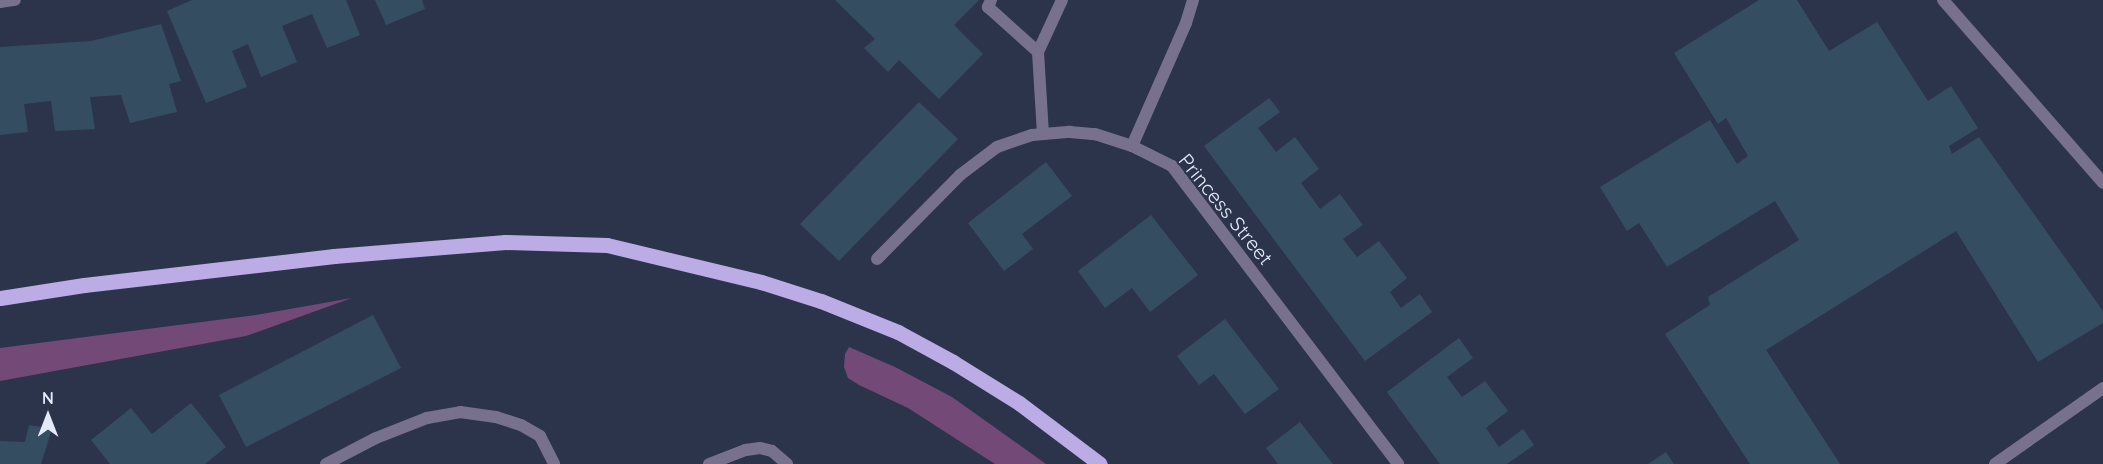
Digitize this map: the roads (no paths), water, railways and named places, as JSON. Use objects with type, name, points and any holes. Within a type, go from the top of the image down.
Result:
[{"type":"main road","points":[[0,298],[84,285],[334,256],[505,242],[607,246],[761,282],[821,300],[898,332],[953,362],[1019,403],[1100,464]]},
{"type":"street","points":[[0,2],[15,0]]},
{"type":"street","points":[[991,0],[988,7],[1038,52]]},
{"type":"street","points":[[1042,134],[1038,52],[1062,0]]},
{"type":"street","points":[[1132,146],[1186,23],[1193,0]]},
{"type":"street","points":[[1943,0],[2103,183]]},
{"type":"street","name":"Princess Street","points":[[877,259],[960,175],[998,147],[1032,135],[1042,134],[1095,134],[1132,146],[1172,166],[1398,464]]},
{"type":"street","points":[[1995,464],[2103,388]]},
{"type":"street","points":[[326,464],[376,438],[427,418],[460,412],[475,413],[521,425],[540,436],[554,464]]},
{"type":"street","points":[[709,464],[746,450],[760,448],[772,451],[786,464]]}]
